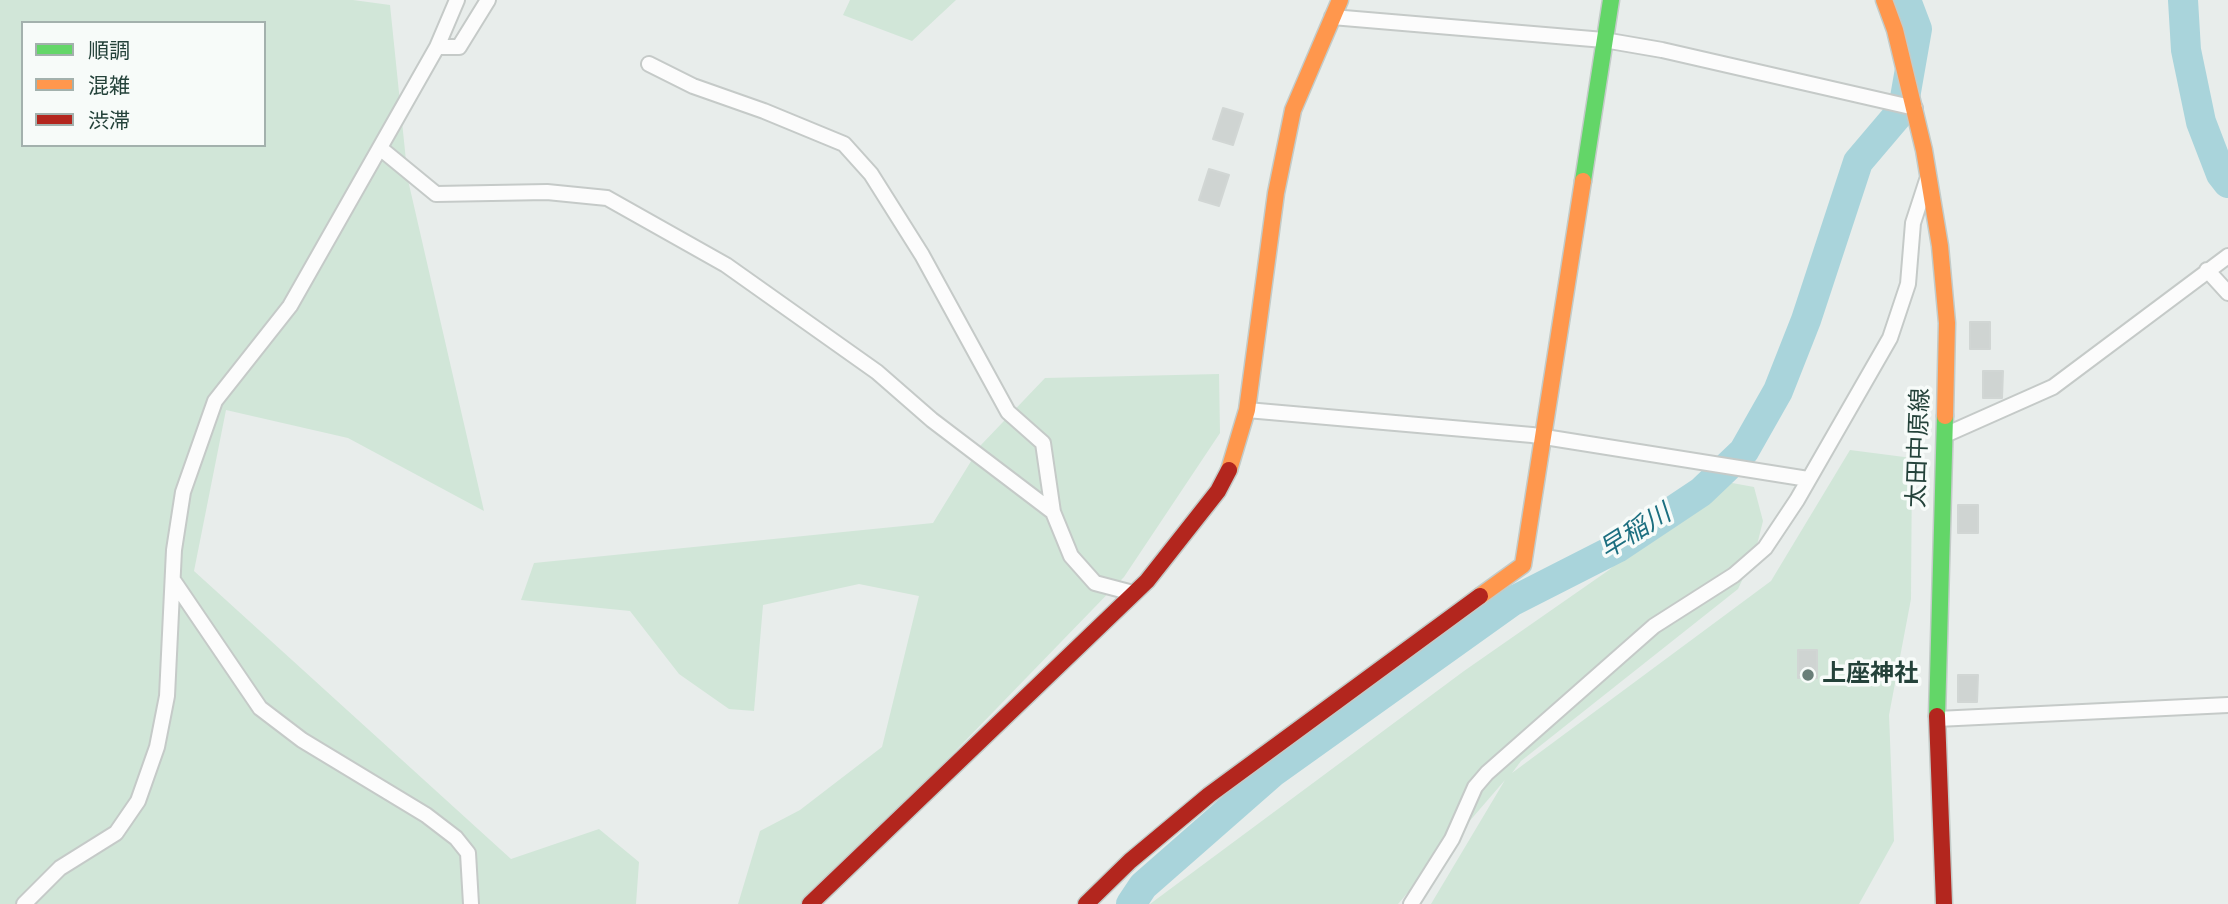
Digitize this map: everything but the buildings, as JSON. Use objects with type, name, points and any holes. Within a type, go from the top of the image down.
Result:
[{"type":"street","points":[[24,904],[60,867],[116,833],[138,801],[157,747],[167,695],[173,580],[183,492],[215,401],[290,306],[437,47],[457,0]]},
{"type":"street","points":[[437,47],[459,47],[488,0]]},
{"type":"street","points":[[810,904],[1147,581],[1218,492],[1233,464],[1247,410],[1276,193],[1293,110],[1340,0]]},
{"type":"street","points":[[1086,904],[1130,862],[1209,795],[1523,565],[1611,0]]},
{"type":"street","name":"太田中原線","points":[[1884,0],[1915,107],[1940,246],[1947,323],[1945,435],[1940,500],[1937,719],[1944,904]]},
{"type":"street","points":[[1332,18],[1604,40],[1662,50],[1915,107]]},
{"type":"street","points":[[649,64],[693,86],[764,111],[844,145],[871,174],[922,254],[1008,412],[1043,443],[1053,512],[1071,556],[1094,583],[1133,593]]},
{"type":"street","points":[[380,148],[436,194],[547,192],[607,198],[726,265],[837,344],[1053,512]]},
{"type":"street","points":[[1411,904],[1452,839],[1475,787],[1487,773],[1654,626],[1734,575],[1765,548],[1890,338],[1908,284],[1913,223],[1928,178]]},
{"type":"street","points":[[1945,435],[2053,387],[2124,337],[2228,256]]},
{"type":"street","points":[[2207,270],[2228,293]]},
{"type":"street","points":[[1247,410],[1541,437],[1808,479]]},
{"type":"street","points":[[173,580],[260,708],[302,740],[426,815],[456,838],[468,853],[471,904]]},
{"type":"street","points":[[1937,719],[2228,705]]},
{"type":"green space","points":[[0,0],[353,0],[390,5],[408,180],[484,511],[348,438],[226,410],[194,571],[511,859],[599,829],[639,862],[636,904],[0,904]]},
{"type":"green space","points":[[850,0],[956,0],[912,41],[843,15]]},
{"type":"green space","points":[[1219,374],[1220,433],[1124,577],[807,904],[738,904],[760,831],[800,810],[882,747],[919,596],[859,584],[763,605],[754,711],[729,709],[679,674],[630,611],[521,600],[534,563],[933,523],[981,445],[1045,378]]},
{"type":"green space","points":[[1850,450],[1912,458],[1911,599],[1889,715],[1894,841],[1859,904],[1431,904],[1505,780],[1398,904],[1150,904],[1464,671],[1609,570],[1705,478],[1754,487],[1763,521],[1755,553],[1738,589],[1521,761],[1512,773],[1771,581]]},
{"type":"waterway","name":"早稲川","points":[[1131,904],[1143,886],[1273,772],[1511,602],[1617,548],[1701,492],[1744,451],[1778,391],[1806,320],[1858,162],[1903,109],[1917,29],[1906,0]]},
{"type":"waterway","points":[[2183,0],[2186,50],[2201,122],[2221,174],[2228,183]]},
{"type":"traffic: fast","points":[[1583,181],[1611,0]]},
{"type":"traffic: fast","points":[[1937,716],[1945,416]]},
{"type":"traffic: slow","points":[[1229,470],[1247,410],[1276,193],[1293,110],[1340,0]]},
{"type":"traffic: slow","points":[[1884,0],[1895,30],[1924,150],[1940,246],[1947,323],[1945,416]]},
{"type":"traffic: slow","points":[[1480,596],[1523,565],[1583,181]]},
{"type":"traffic: jam","points":[[810,904],[1147,581],[1218,491],[1229,470]]},
{"type":"traffic: jam","points":[[1086,904],[1130,861],[1209,795],[1480,596]]},
{"type":"traffic: jam","points":[[1937,716],[1944,904]]},
{"type":"place","name":"上座神社","points":[[1808,675]]}]
